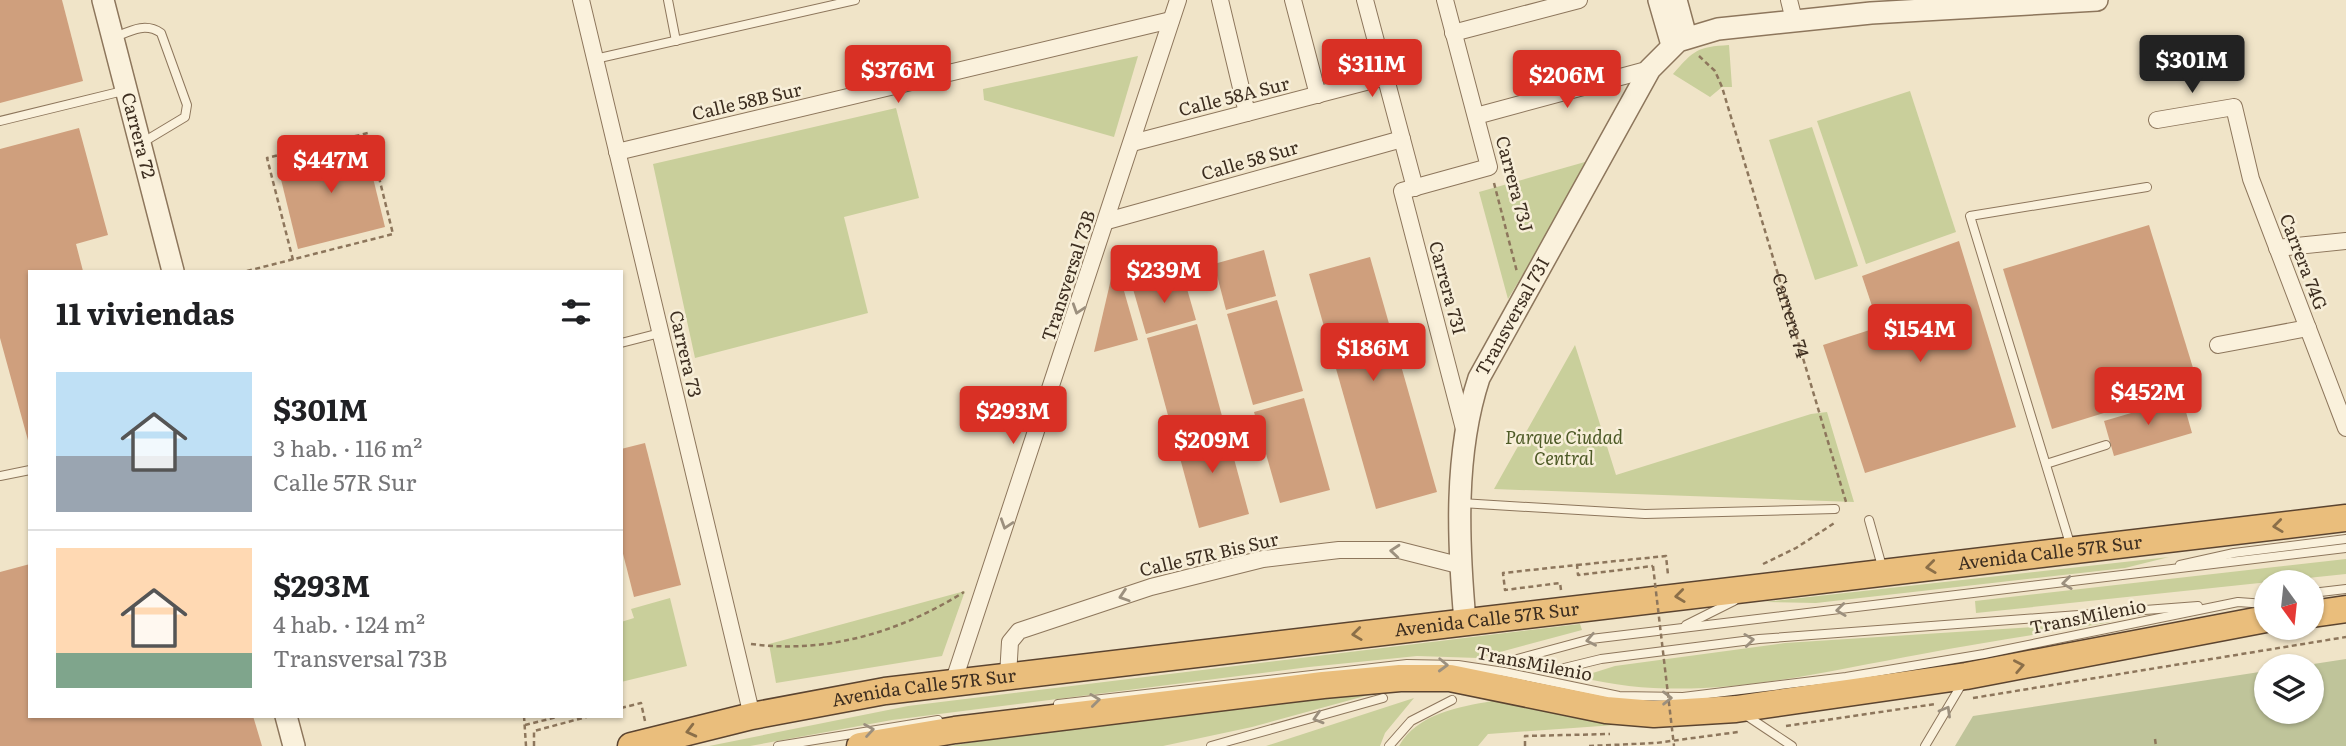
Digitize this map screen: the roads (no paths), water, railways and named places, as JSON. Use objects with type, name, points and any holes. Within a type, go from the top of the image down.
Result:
[{"type":"highway","name":"Avenida Calle 57R Sur","points":[[631,746],[752,716],[873,693],[1670,597],[1762,575],[1884,572],[2346,518]]},
{"type":"highway","points":[[2324,612],[2346,609]]},
{"type":"highway","points":[[860,746],[955,730],[1400,678],[1450,678],[1605,710],[1654,713],[1736,709],[1966,676],[2254,622]]},
{"type":"street","name":"Carrera 72","points":[[103,0],[173,270]]},
{"type":"street","name":"Carrera 73","points":[[580,0],[752,716]]},
{"type":"street","name":"Transversal 73B","points":[[953,683],[1178,0]]},
{"type":"street","points":[[1220,0],[1247,113]]},
{"type":"street","points":[[1293,0],[1318,95]]},
{"type":"street","name":"Carrera 73I","points":[[1365,0],[1402,139],[1409,190],[1466,434]]},
{"type":"street","name":"Carrera 73J","points":[[1409,190],[1489,167],[1445,0]]},
{"type":"street","points":[[1454,33],[1579,0]]},
{"type":"street","points":[[1659,0],[1679,41]]},
{"type":"street","points":[[1676,0],[1679,41]]},
{"type":"street","points":[[1679,41],[1792,10],[2096,0]]},
{"type":"street","name":"Calle 58B Sur","points":[[617,152],[1171,20]]},
{"type":"street","name":"Transversal 73I","points":[[1465,621],[1461,502],[1466,434],[1479,378],[1650,69],[1679,41]]},
{"type":"street","points":[[1476,116],[1650,69]]},
{"type":"street","name":"Calle 58A Sur","points":[[1132,143],[1385,77]]},
{"type":"street","name":"Carrera 74G","points":[[2157,120],[2234,107],[2251,179],[2346,428]]},
{"type":"street","name":"Calle 58 Sur","points":[[1107,221],[1402,139]]},
{"type":"street","points":[[2277,248],[2346,242]]},
{"type":"street","points":[[2218,345],[2308,328]]},
{"type":"street","name":"Calle 57R Bis Sur","points":[[1008,676],[1010,642],[1019,631],[1191,575],[1263,559],[1339,550],[1399,550],[1462,566]]},
{"type":"street","points":[[287,718],[294,746]]},
{"type":"lane","points":[[668,0],[676,41]]},
{"type":"lane","points":[[595,60],[855,0]]},
{"type":"lane","points":[[113,38],[141,27],[152,27],[161,33],[187,105],[185,117],[140,144]]},
{"type":"lane","points":[[0,121],[126,90]]},
{"type":"lane","points":[[2072,550],[1970,216],[2147,187]]},
{"type":"lane","points":[[623,342],[660,333]]},
{"type":"lane","points":[[2046,464],[2106,445]]},
{"type":"lane","points":[[0,476],[28,470]]},
{"type":"lane","points":[[1461,502],[1644,514],[1835,509]]},
{"type":"lane","points":[[1869,520],[1884,572]]},
{"type":"lane","name":"TransMilenio","points":[[2135,575],[2234,553],[2346,539]]},
{"type":"lane","name":"TransMilenio","points":[[1517,659],[1591,639],[1680,627],[2346,548]]},
{"type":"lane","name":"TransMilenio","points":[[1680,627],[1762,575]]},
{"type":"lane","points":[[2324,592],[2346,589]]},
{"type":"lane","name":"TransMilenio","points":[[1560,668],[1601,659],[1759,639],[2254,601]]},
{"type":"lane","name":"TransMilenio","points":[[1042,706],[1407,664],[1458,665],[1619,696],[1683,697],[1846,677],[1984,654],[2238,602]]},
{"type":"lane","points":[[2324,608],[2346,609]]},
{"type":"lane","points":[[1925,746],[1966,676]]},
{"type":"lane","points":[[1211,746],[1383,698]]},
{"type":"lane","points":[[1389,746],[1411,721],[1452,700]]},
{"type":"lane","points":[[1736,709],[1792,746]]},
{"type":"lane","points":[[778,746],[949,718]]},
{"type":"park label","name":"Parque Ciudad Central","points":[[1564,448]]}]
